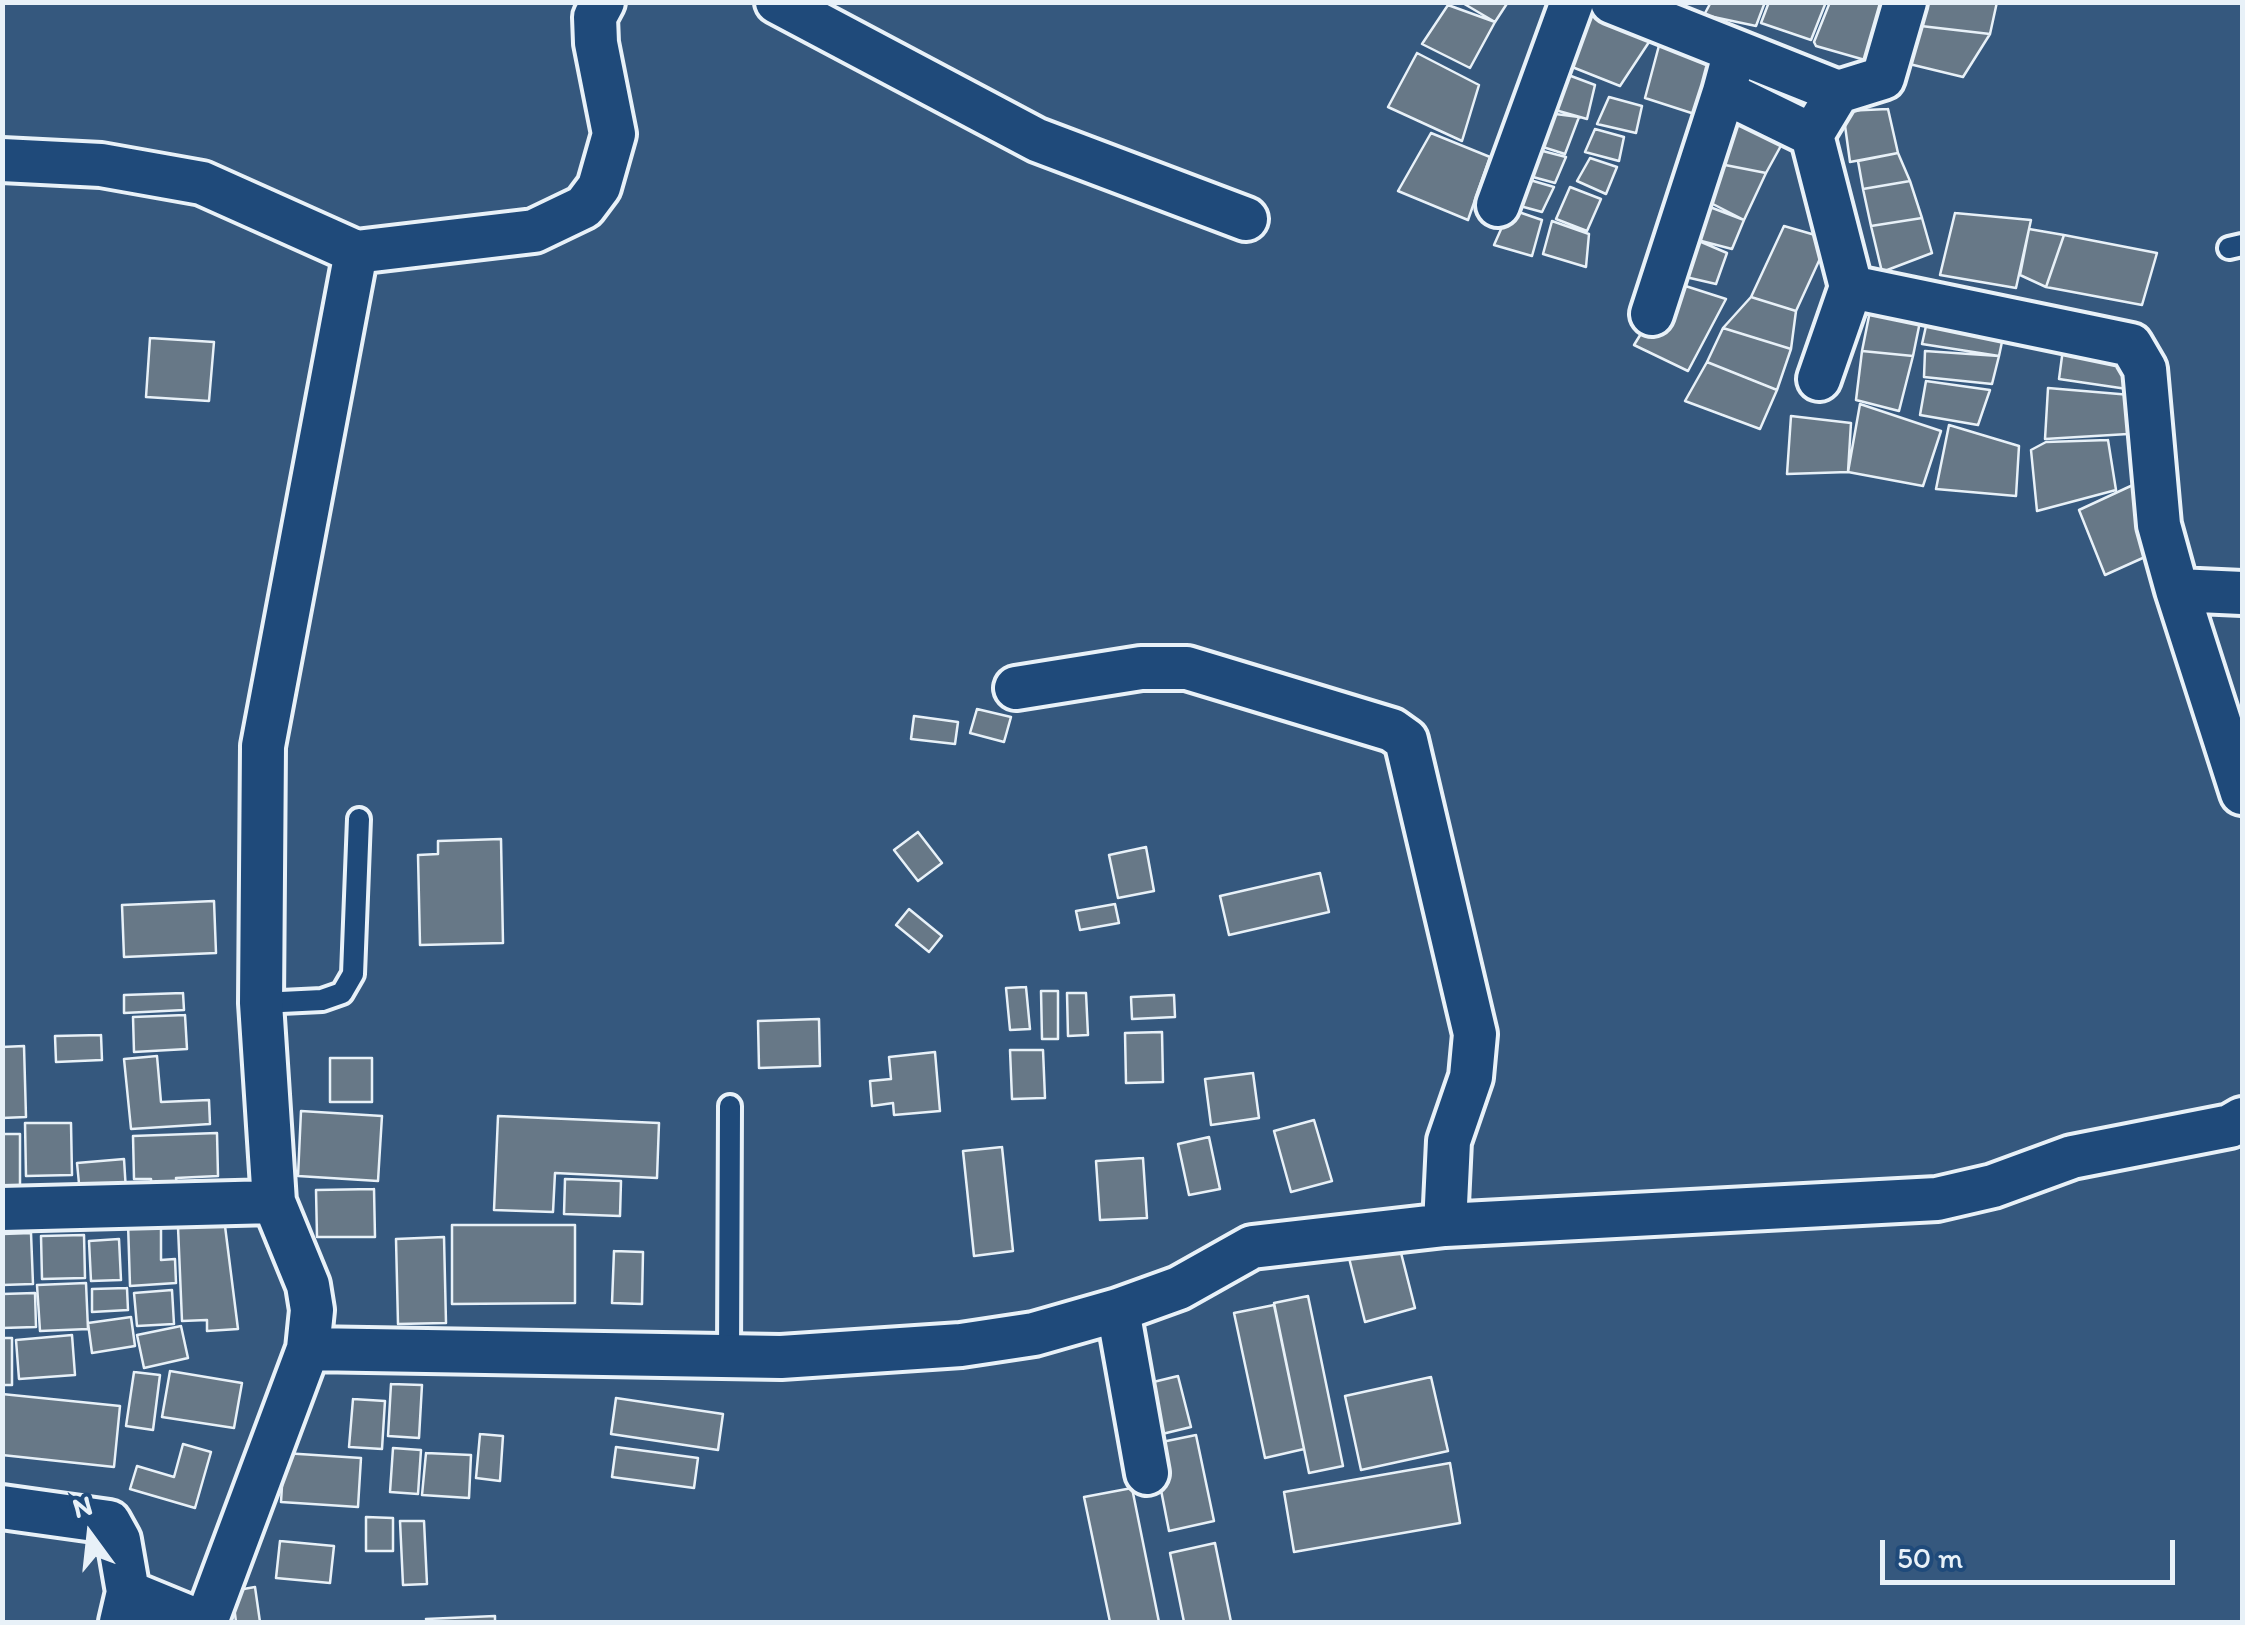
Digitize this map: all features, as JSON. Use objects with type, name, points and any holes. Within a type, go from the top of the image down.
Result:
[{"type":"street","points":[[2,160],[102,164],[202,184],[356,252],[534,232],[584,206],[599,187],[614,134],[596,44],[596,17],[602,2]]},
{"type":"street","points":[[777,2],[1037,140],[1246,219]]},
{"type":"street","points":[[1498,205],[1572,2]]},
{"type":"street","points":[[1612,2],[1838,92],[1883,78],[1906,2]]},
{"type":"street","points":[[1652,314],[1736,51]]},
{"type":"street","points":[[1724,92],[1812,134]]},
{"type":"street","points":[[1818,379],[1850,288],[1812,134],[1838,92]]},
{"type":"street","points":[[2,1507],[109,1522],[119,1540],[124,1607],[203,1622],[308,1349],[312,1310],[308,1285],[274,1202],[261,1003],[262,746],[356,252]]},
{"type":"street","points":[[1850,288],[2132,345],[2145,369],[2159,525],[2177,590],[2226,676],[2242,793]]},
{"type":"street","points":[[2177,590],[2242,593]]},
{"type":"street","points":[[1016,688],[1141,668],[1187,668],[1392,730],[1406,740],[1476,1034],[1471,1076],[1449,1141],[1445,1225]]},
{"type":"street","points":[[308,1349],[828,1356],[962,1346],[1034,1334],[1118,1310],[1179,1288],[1252,1246],[1445,1225],[1937,1199],[1993,1186],[2072,1157],[2230,1126],[2242,1119]]},
{"type":"street","points":[[2,1209],[274,1202]]},
{"type":"street","points":[[1118,1310],[1147,1473]]},
{"type":"lane","points":[[261,1003],[322,1000],[342,992],[353,974],[359,819]]},
{"type":"lane","points":[[729,1356],[730,1106]]},
{"type":"building","points":[[1461,2],[1508,2],[1495,22]]},
{"type":"building","points":[[1711,2],[1765,2],[1756,26],[1704,15]]},
{"type":"building","points":[[1769,2],[1826,2],[1811,40],[1761,23]]},
{"type":"building","points":[[1830,2],[1881,2],[1865,60],[1816,46],[1814,42]]},
{"type":"building","points":[[1929,2],[1997,2],[1990,34],[1921,26]]},
{"type":"building","points":[[1448,5],[1495,22],[1470,68],[1422,44]]},
{"type":"building","points":[[1581,5],[1655,33],[1620,86],[1557,61]]},
{"type":"building","points":[[1921,26],[1990,34],[1963,77],[1901,62]]},
{"type":"building","points":[[1661,38],[1725,63],[1710,119],[1645,98]]},
{"type":"building","points":[[1417,53],[1479,85],[1462,141],[1388,107]]},
{"type":"building","points":[[1555,70],[1595,85],[1587,119],[1541,106]]},
{"type":"building","points":[[1609,97],[1642,106],[1636,133],[1597,124]]},
{"type":"building","points":[[1888,109],[1898,153],[1850,162],[1843,111]]},
{"type":"building","points":[[1540,112],[1579,117],[1565,154],[1527,142]]},
{"type":"building","points":[[1734,121],[1783,142],[1766,173],[1720,164]]},
{"type":"building","points":[[1595,129],[1624,137],[1619,161],[1585,152]]},
{"type":"building","points":[[1431,133],[1490,157],[1468,220],[1398,191]]},
{"type":"building","points":[[1535,149],[1566,157],[1555,183],[1522,174]]},
{"type":"building","points":[[1898,153],[1910,181],[1863,189],[1858,161]]},
{"type":"building","points":[[1590,158],[1617,167],[1606,194],[1577,181]]},
{"type":"building","points":[[1720,164],[1766,173],[1744,220],[1705,200]]},
{"type":"building","points":[[1523,178],[1554,187],[1542,212],[1509,203]]},
{"type":"building","points":[[1910,181],[1922,218],[1871,226],[1863,189]]},
{"type":"building","points":[[1570,187],[1601,199],[1587,231],[1556,219]]},
{"type":"building","points":[[1702,204],[1744,220],[1732,249],[1686,237]]},
{"type":"building","points":[[1510,209],[1542,220],[1532,256],[1494,245]]},
{"type":"building","points":[[1955,213],[2031,220],[2016,288],[1940,275]]},
{"type":"building","points":[[1922,218],[1932,253],[1882,272],[1871,226]]},
{"type":"building","points":[[1552,221],[1589,234],[1586,267],[1543,254]]},
{"type":"building","points":[[1784,226],[1829,239],[1796,311],[1751,297]]},
{"type":"building","points":[[2029,229],[2064,235],[2046,287],[2020,275]]},
{"type":"building","points":[[2064,235],[2157,253],[2142,305],[2046,287]]},
{"type":"building","points":[[1692,238],[1727,253],[1716,284],[1677,275]]},
{"type":"building","points":[[1673,282],[1726,299],[1688,371],[1634,345]]},
{"type":"building","points":[[1873,296],[1923,307],[1913,356],[1862,351]]},
{"type":"building","points":[[1751,297],[1796,311],[1791,349],[1723,328]]},
{"type":"building","points":[[1930,308],[2006,323],[1999,356],[1922,344]]},
{"type":"building","points":[[1723,328],[1791,349],[1777,390],[1707,362]]},
{"type":"building","points":[[2065,334],[2129,349],[2127,389],[2059,379]]},
{"type":"building","points":[[150,338],[214,342],[209,401],[146,397]]},
{"type":"building","points":[[1862,351],[1913,356],[1899,411],[1856,400]]},
{"type":"building","points":[[1925,351],[1999,356],[1992,384],[1924,377]]},
{"type":"building","points":[[1707,362],[1777,390],[1760,429],[1685,401]]},
{"type":"building","points":[[1926,381],[1990,390],[1978,425],[1920,415]]},
{"type":"building","points":[[2048,388],[2131,395],[2128,434],[2045,439]]},
{"type":"building","points":[[1860,404],[1941,431],[1923,486],[1848,472]]},
{"type":"building","points":[[1791,416],[1851,423],[1848,472],[1787,474]]},
{"type":"building","points":[[1949,425],[2019,446],[2016,496],[1936,489]]},
{"type":"building","points":[[2108,440],[2116,490],[2037,511],[2031,450],[2046,442]]},
{"type":"building","points":[[2135,484],[2156,552],[2105,575],[2079,510]]},
{"type":"building","points":[[977,709],[1011,717],[1004,742],[970,733]]},
{"type":"building","points":[[914,716],[958,722],[955,744],[911,739]]},
{"type":"building","points":[[918,832],[942,863],[918,881],[894,850]]},
{"type":"building","points":[[501,839],[503,943],[420,945],[418,855],[438,854],[438,841]]},
{"type":"building","points":[[1146,847],[1154,891],[1118,898],[1109,855]]},
{"type":"building","points":[[1320,873],[1329,912],[1229,935],[1220,896]]},
{"type":"building","points":[[214,901],[216,953],[124,957],[122,905]]},
{"type":"building","points":[[1115,904],[1119,923],[1080,930],[1076,911]]},
{"type":"building","points":[[909,909],[942,936],[929,952],[896,925]]},
{"type":"building","points":[[1026,987],[1030,1029],[1010,1030],[1006,988]]},
{"type":"building","points":[[1041,991],[1058,991],[1058,1039],[1042,1039]]},
{"type":"building","points":[[183,993],[184,1010],[124,1013],[124,995]]},
{"type":"building","points":[[1067,993],[1086,993],[1088,1035],[1068,1036]]},
{"type":"building","points":[[1174,995],[1175,1017],[1132,1019],[1131,997]]},
{"type":"building","points":[[185,1015],[187,1049],[134,1052],[133,1017]]},
{"type":"building","points":[[819,1019],[820,1066],[759,1068],[758,1021]]},
{"type":"building","points":[[1162,1032],[1163,1082],[1126,1083],[1125,1033]]},
{"type":"building","points":[[101,1035],[102,1060],[56,1062],[55,1036]]},
{"type":"building","points":[[24,1046],[26,1117],[2,1118],[2,1047]]},
{"type":"building","points":[[1010,1050],[1043,1050],[1045,1098],[1012,1099]]},
{"type":"building","points":[[935,1052],[940,1111],[894,1115],[893,1103],[872,1106],[870,1081],[891,1079],[889,1057]]},
{"type":"building","points":[[157,1056],[161,1102],[209,1100],[210,1124],[131,1129],[124,1059]]},
{"type":"building","points":[[330,1058],[372,1058],[372,1102],[330,1102]]},
{"type":"building","points":[[1253,1073],[1259,1118],[1211,1125],[1205,1079]]},
{"type":"building","points":[[301,1111],[382,1116],[378,1181],[298,1176]]},
{"type":"building","points":[[498,1116],[659,1123],[657,1178],[555,1173],[553,1212],[494,1210]]},
{"type":"building","points":[[1314,1120],[1332,1181],[1291,1192],[1274,1131]]},
{"type":"building","points":[[25,1123],[71,1123],[72,1175],[26,1176]]},
{"type":"building","points":[[217,1133],[218,1176],[176,1178],[178,1191],[152,1194],[151,1179],[134,1179],[133,1136]]},
{"type":"building","points":[[2,1134],[20,1134],[20,1191],[2,1191]]},
{"type":"building","points":[[1209,1137],[1220,1189],[1189,1195],[1178,1144]]},
{"type":"building","points":[[1002,1147],[1013,1251],[974,1256],[963,1151]]},
{"type":"building","points":[[1143,1158],[1147,1218],[1100,1220],[1096,1161]]},
{"type":"building","points":[[124,1159],[126,1191],[80,1194],[77,1163]]},
{"type":"building","points":[[565,1179],[621,1181],[620,1216],[564,1214]]},
{"type":"building","points":[[374,1189],[375,1237],[317,1237],[316,1190]]},
{"type":"building","points":[[128,1223],[161,1223],[161,1260],[175,1259],[176,1283],[130,1286]]},
{"type":"building","points":[[452,1225],[575,1225],[575,1303],[452,1304]]},
{"type":"building","points":[[225,1226],[238,1329],[207,1331],[207,1320],[182,1321],[178,1227]]},
{"type":"building","points":[[31,1233],[33,1284],[2,1285],[2,1234]]},
{"type":"building","points":[[84,1235],[85,1278],[42,1279],[41,1236]]},
{"type":"building","points":[[444,1237],[446,1323],[398,1324],[396,1239]]},
{"type":"building","points":[[119,1239],[121,1280],[91,1281],[89,1241]]},
{"type":"building","points":[[1399,1245],[1415,1308],[1365,1322],[1349,1258]]},
{"type":"building","points":[[614,1251],[643,1252],[642,1304],[612,1303]]},
{"type":"building","points":[[86,1283],[88,1329],[40,1331],[37,1285]]},
{"type":"building","points":[[127,1288],[128,1310],[92,1312],[92,1289]]},
{"type":"building","points":[[172,1290],[174,1324],[137,1326],[134,1293]]},
{"type":"building","points":[[35,1293],[36,1327],[2,1328],[2,1294]]},
{"type":"building","points":[[1308,1296],[1343,1466],[1309,1473],[1274,1303]]},
{"type":"building","points":[[1274,1305],[1304,1449],[1265,1458],[1234,1313]]},
{"type":"building","points":[[131,1317],[135,1346],[92,1353],[88,1323]]},
{"type":"building","points":[[181,1326],[188,1358],[144,1368],[137,1335]]},
{"type":"building","points":[[72,1335],[75,1375],[19,1379],[16,1340]]},
{"type":"building","points":[[2,1338],[12,1338],[12,1385],[2,1385]]},
{"type":"building","points":[[170,1371],[242,1383],[234,1428],[162,1417]]},
{"type":"building","points":[[134,1372],[160,1375],[153,1430],[126,1426]]},
{"type":"building","points":[[1178,1376],[1191,1427],[1158,1435],[1145,1384]]},
{"type":"building","points":[[1431,1377],[1448,1451],[1361,1470],[1345,1396]]},
{"type":"building","points":[[391,1384],[422,1385],[419,1438],[388,1436]]},
{"type":"building","points":[[2,1394],[120,1406],[114,1467],[2,1455]]},
{"type":"building","points":[[616,1398],[723,1414],[718,1450],[611,1434]]},
{"type":"building","points":[[353,1399],[385,1401],[382,1449],[349,1447]]},
{"type":"building","points":[[480,1434],[503,1436],[500,1481],[476,1478]]},
{"type":"building","points":[[1196,1435],[1214,1521],[1169,1531],[1152,1444]]},
{"type":"building","points":[[183,1444],[211,1452],[195,1508],[130,1489],[137,1466],[174,1477]]},
{"type":"building","points":[[616,1447],[698,1458],[694,1488],[612,1477]]},
{"type":"building","points":[[393,1448],[421,1450],[418,1494],[390,1492]]},
{"type":"building","points":[[284,1453],[361,1458],[358,1507],[281,1502]]},
{"type":"building","points":[[426,1453],[471,1455],[469,1498],[422,1495]]},
{"type":"building","points":[[1450,1463],[1460,1523],[1294,1552],[1284,1492]]},
{"type":"building","points":[[1132,1488],[1159,1622],[1110,1622],[1084,1497]]},
{"type":"building","points":[[366,1517],[393,1518],[393,1551],[366,1551]]},
{"type":"building","points":[[400,1521],[424,1521],[427,1584],[403,1585]]},
{"type":"building","points":[[280,1541],[334,1546],[330,1583],[276,1578]]},
{"type":"building","points":[[1215,1543],[1231,1622],[1184,1622],[1170,1553]]},
{"type":"building","points":[[255,1587],[260,1622],[236,1622],[232,1591]]},
{"type":"building","points":[[495,1616],[495,1622],[426,1619]]}]
